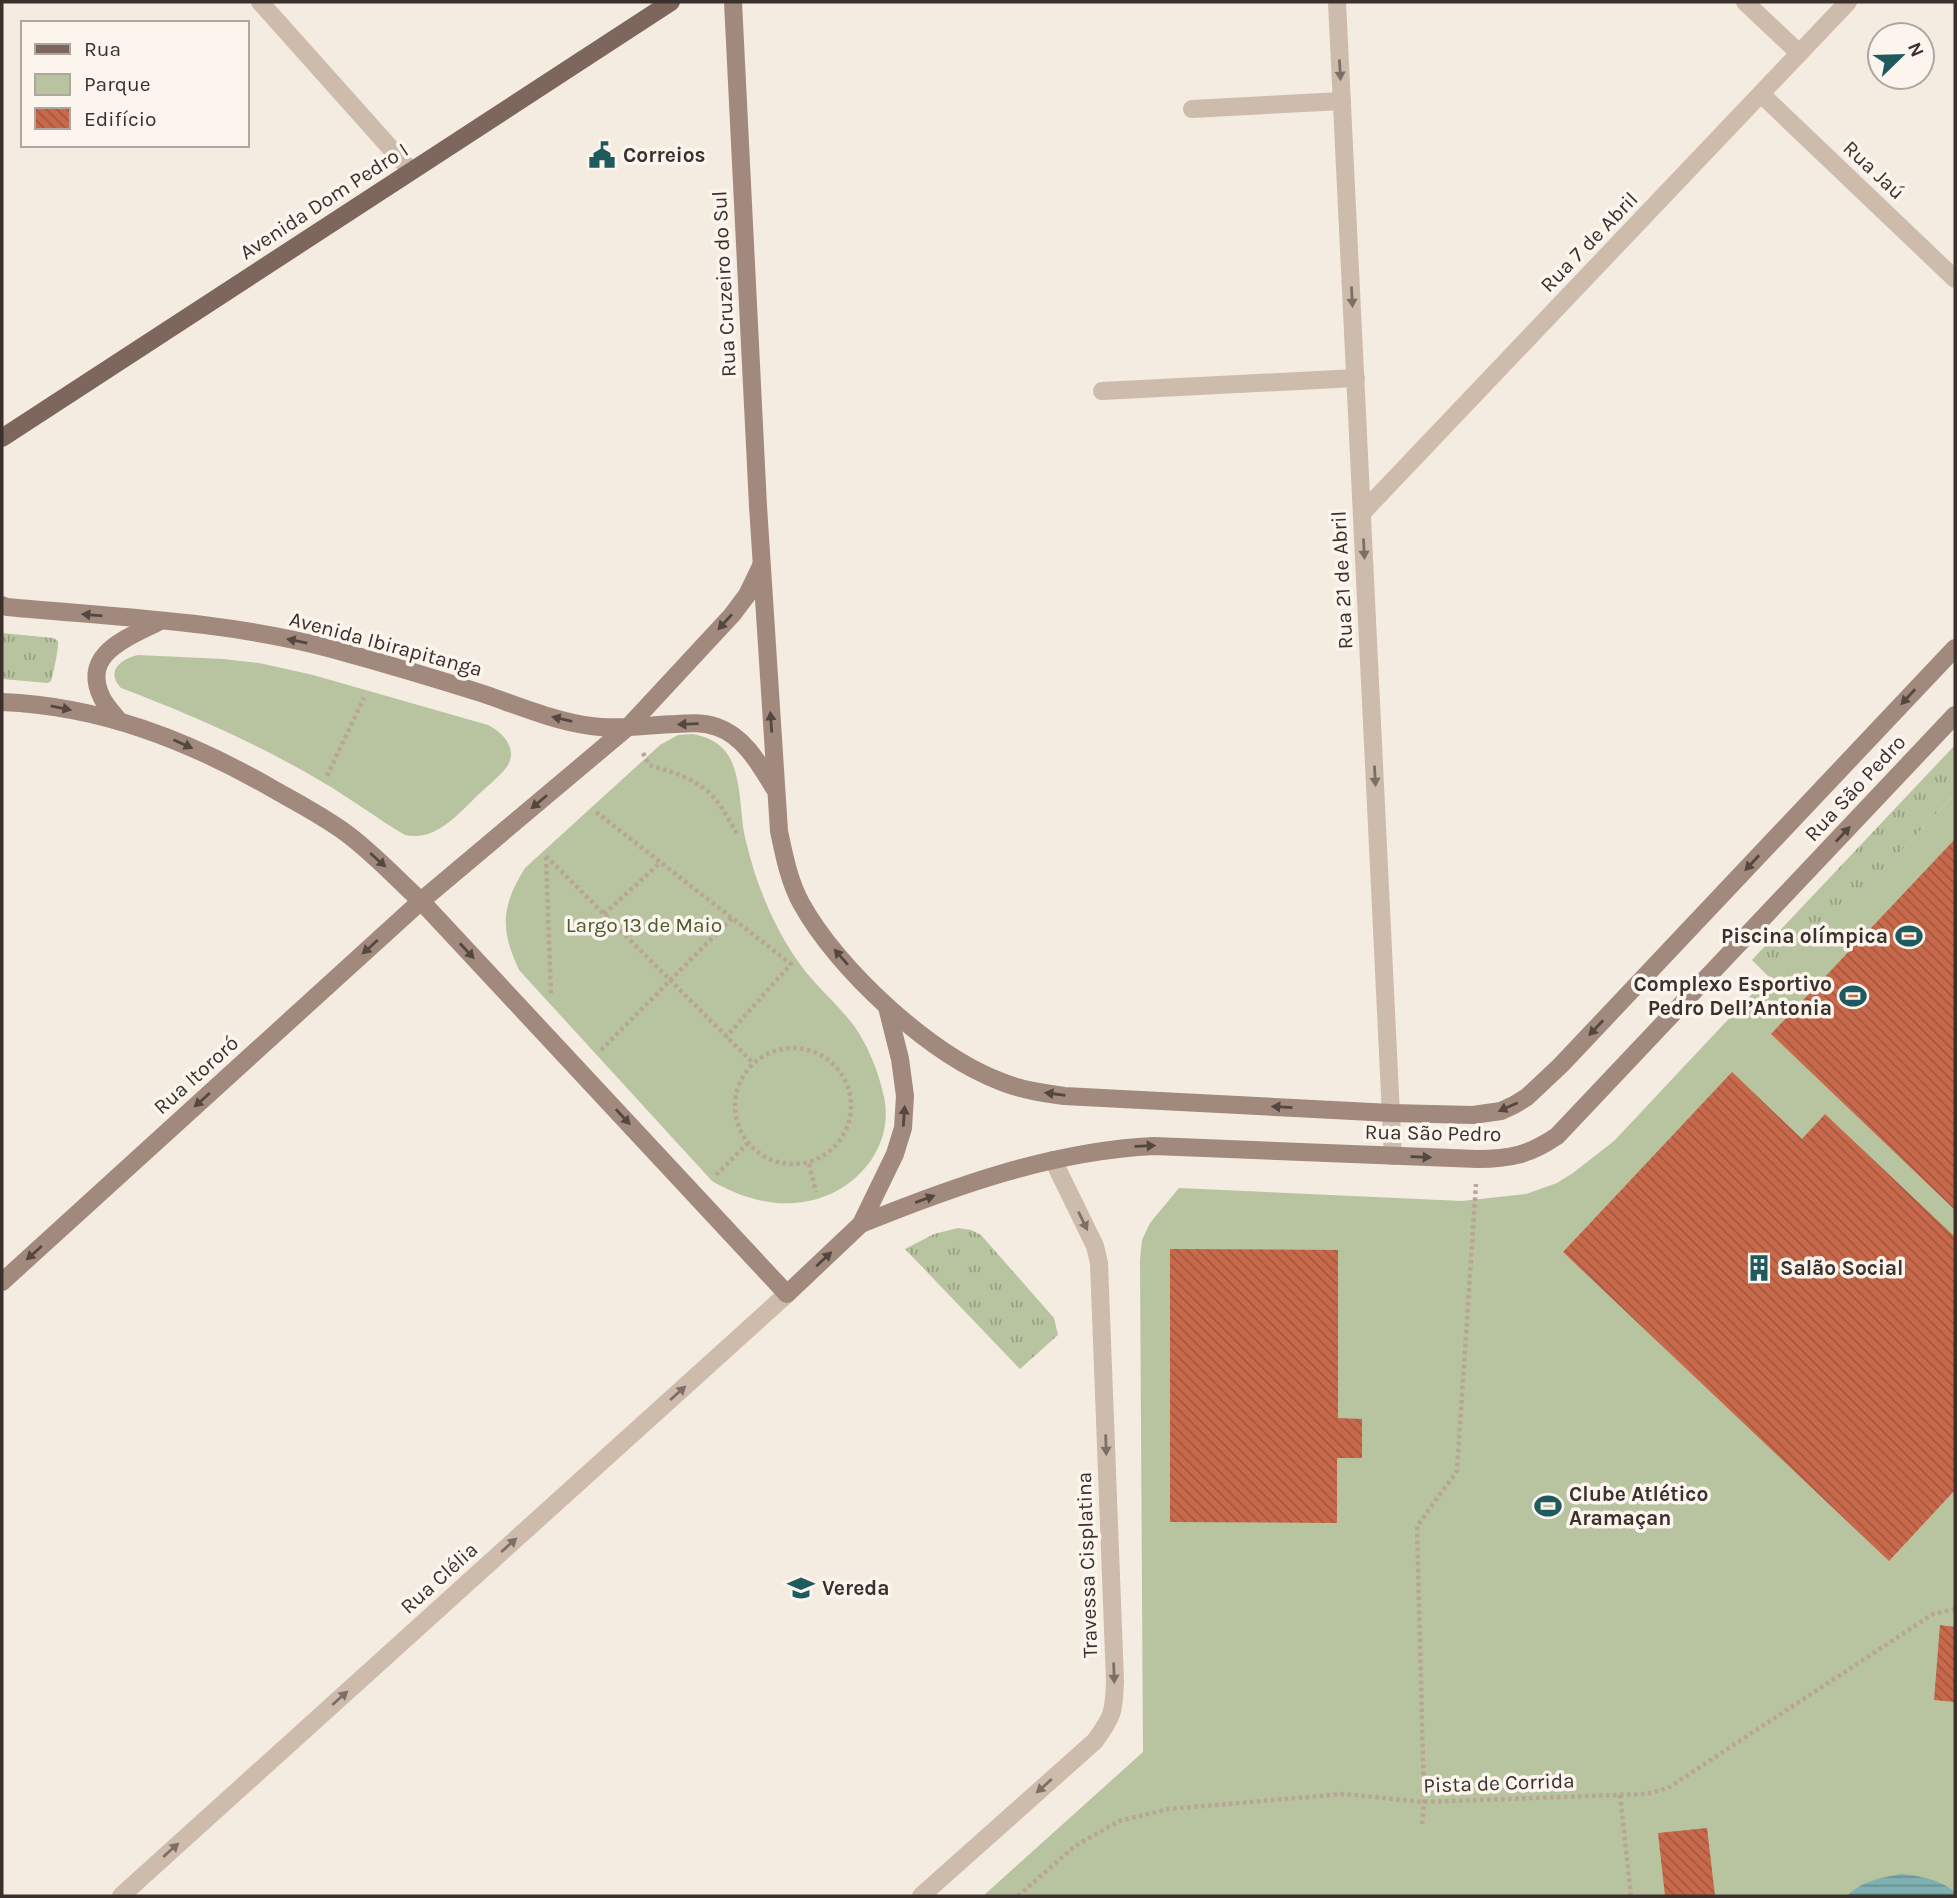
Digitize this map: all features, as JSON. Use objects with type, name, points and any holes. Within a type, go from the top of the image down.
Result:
[{"type":"main road","name":"Avenida Dom Pedro I","points":[[2,438],[671,2]]},
{"type":"street","points":[[260,2],[411,171]]},
{"type":"street","name":"Rua Cruzeiro do Sul","points":[[733,2],[775,790]]},
{"type":"street","name":"Rua 21 de Abril","points":[[1337,2],[1393,1156]]},
{"type":"street","points":[[1745,2],[1799,53]]},
{"type":"street","name":"Rua 7 de Abril","points":[[1362,513],[1848,2]]},
{"type":"street","name":"Rua Jaú","points":[[1760,94],[1955,279]]},
{"type":"street","points":[[1192,109],[1342,101]]},
{"type":"street","points":[[1102,391],[1356,378]]},
{"type":"street","name":"Rua Cruzeiro do Sul","points":[[629,726],[732,615],[747,595],[761,565]]},
{"type":"street","name":"Avenida Ibirapitanga","points":[[2,606],[160,621],[243,632],[331,649],[541,714],[592,726],[695,722],[718,727],[743,744],[775,790]]},
{"type":"street","points":[[119,721],[103,700],[97,683],[96,668],[107,652],[160,621]]},
{"type":"street","name":"Rua São Pedro","points":[[887,1007],[932,1043],[974,1069],[1002,1082],[1064,1096],[1473,1115],[1514,1105],[1527,1097],[1561,1065],[1955,648]]},
{"type":"street","points":[[2,702],[36,704],[119,721],[167,737],[219,760],[322,817],[365,849],[421,901],[787,1294],[861,1224],[895,1154],[903,1128],[905,1096],[887,1007],[824,938],[800,902],[786,863],[779,831],[775,790]]},
{"type":"street","name":"Rua São Pedro","points":[[861,1224],[975,1181],[1053,1160],[1121,1147],[1154,1146],[1478,1159],[1510,1158],[1544,1145],[1557,1136],[1955,715]]},
{"type":"street","points":[[421,901],[629,726]]},
{"type":"street","name":"Rua Itororó","points":[[2,1282],[421,901]]},
{"type":"street","name":"Travessa Cisplatina","points":[[921,1896],[1094,1741],[1106,1726],[1114,1709],[1099,1263],[1095,1246],[1053,1160]]},
{"type":"street","name":"Rua Clélia","points":[[121,1896],[787,1294]]},
{"type":"path","points":[[327,776],[363,698]]},
{"type":"path","points":[[629,726],[649,765],[674,771],[701,786],[717,801],[738,835]]},
{"type":"path","points":[[596,812],[792,964],[726,1037]]},
{"type":"path","points":[[551,995],[546,856],[753,1063]]},
{"type":"path","points":[[604,914],[661,862]]},
{"type":"path","points":[[601,1049],[733,918]]},
{"type":"path","points":[[798,1048],[828,1059],[840,1071],[848,1085],[852,1101],[851,1117],[846,1133],[824,1157],[809,1164],[775,1162],[760,1155],[748,1143],[739,1128],[735,1111],[736,1094],[742,1077],[753,1063],[766,1054],[781,1049],[798,1048]]},
{"type":"path","points":[[716,1175],[748,1143]]},
{"type":"path","points":[[1422,1824],[1424,1802],[1417,1526],[1457,1471],[1478,1159]]},
{"type":"path","points":[[809,1164],[816,1192]]},
{"type":"path","name":"Pista de Corrida","points":[[1018,1896],[1075,1846],[1119,1822],[1169,1808],[1343,1794],[1424,1802],[1647,1794],[1668,1788],[1933,1614],[1955,1609]]},
{"type":"path","points":[[1620,1795],[1631,1896]]},
{"type":"green space","points":[[2,633],[53,638],[58,641],[51,681],[48,683],[2,679]]},
{"type":"green space","points":[[138,655],[259,663],[313,675],[488,725],[508,743],[510,761],[500,775],[446,824],[427,834],[405,835],[330,787],[247,741],[121,688],[116,682],[117,667],[126,659]]},
{"type":"green space","name":"Largo 13 de Maio","points":[[693,734],[713,741],[728,755],[738,782],[749,854],[769,909],[800,964],[859,1034],[870,1054],[881,1086],[886,1116],[877,1151],[854,1179],[822,1198],[791,1203],[768,1202],[733,1192],[712,1181],[519,970],[509,942],[506,930],[508,907],[525,868],[660,745],[678,735]]},
{"type":"green space","points":[[1955,745],[1955,794],[1776,984],[1752,960]]},
{"type":"green space","name":"Clube Atlético Aramaçan","points":[[1955,794],[1955,1896],[983,1896],[1143,1752],[1140,1260],[1142,1240],[1150,1223],[1179,1188],[1462,1201],[1526,1194],[1557,1183],[1614,1141],[1769,976],[1776,983]]},
{"type":"green space","points":[[958,1228],[981,1235],[1054,1318],[1058,1335],[1020,1369],[905,1249],[934,1234]]},
{"type":"water","points":[[1901,1874],[1936,1881],[1955,1892],[1955,1896],[1847,1896],[1865,1884]]},
{"type":"building","name":"Complexo Esportivo Pedro Dell’Antonia","points":[[1955,839],[1955,1210],[1771,1034]]},
{"type":"building","name":"Salão Social","points":[[1732,1072],[1802,1139],[1825,1114],[1955,1237],[1955,1490],[1889,1561],[1563,1252]]},
{"type":"building","points":[[1170,1249],[1338,1250],[1338,1418],[1362,1419],[1362,1458],[1337,1458],[1337,1523],[1170,1522]]},
{"type":"building","points":[[1940,1625],[1955,1627],[1955,1702],[1934,1700]]},
{"type":"building","points":[[1707,1828],[1715,1896],[1665,1896],[1658,1833]]},
{"type":"place","name":"Correios","points":[[602,155]]},
{"type":"place","name":"Piscina olímpica","points":[[1909,936]]},
{"type":"place","name":"Complexo Esportivo Pedro Dell’Antonia","points":[[1853,996]]},
{"type":"place","name":"Salão Social","points":[[1759,1268]]},
{"type":"place","name":"Clube Atlético Aramaçan","points":[[1548,1506]]},
{"type":"place","name":"Vereda","points":[[801,1588]]}]
